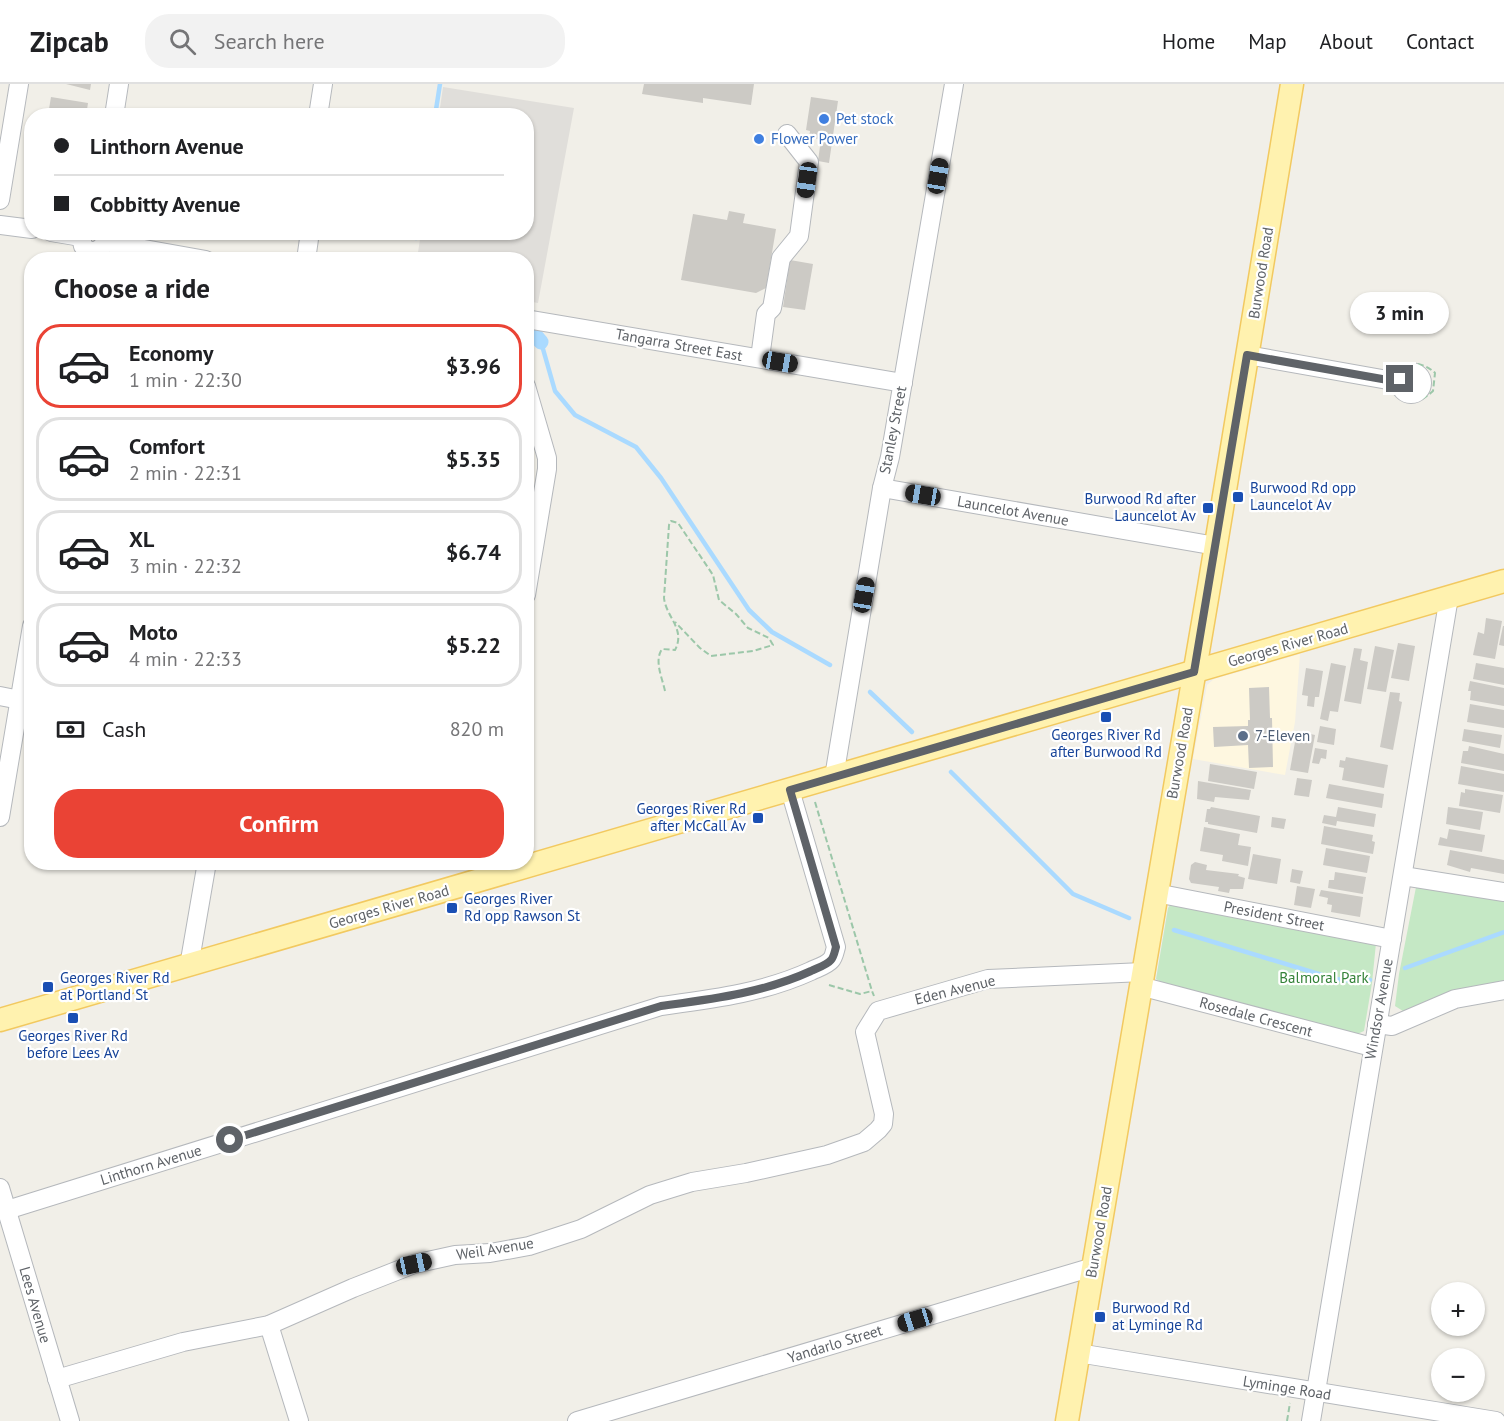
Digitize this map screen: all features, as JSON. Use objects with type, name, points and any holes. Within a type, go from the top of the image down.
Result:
[{"type":"main road","name":"Burwood Road","points":[[1068,1413],[1216,546],[1292,84]]},
{"type":"main road","name":"Georges River Road","points":[[534,857],[790,790],[1504,581]]},
{"type":"main road","name":"Georges River Road","points":[[0,1020],[189,966],[480,871]]},
{"type":"street","points":[[0,201],[19,84]]},
{"type":"street","points":[[115,108],[119,84]]},
{"type":"street","points":[[319,108],[323,84]]},
{"type":"street","name":"Stanley Street","points":[[834,777],[882,488],[890,457],[954,84]]},
{"type":"street","points":[[760,358],[766,314],[772,308],[781,258],[799,236],[810,162],[787,134]]},
{"type":"street","points":[[0,225],[24,229]]},
{"type":"street","points":[[92,242],[155,252]]},
{"type":"street","name":"Tangarra Street East","points":[[534,320],[903,383]]},
{"type":"street","points":[[1247,355],[1399,382]]},
{"type":"street","points":[[534,413],[547,458],[547,469],[534,548]]},
{"type":"street","name":"Launcelot Avenue","points":[[882,488],[1216,546]]},
{"type":"street","name":"Windsor Avenue","points":[[1311,1421],[1449,597]]},
{"type":"street","points":[[0,817],[24,675]]},
{"type":"street","points":[[0,696],[20,700]]},
{"type":"street","name":"Linthorn Avenue","points":[[7,1210],[661,1006],[723,998],[787,981],[824,965],[831,959],[836,947],[790,790]]},
{"type":"street","points":[[189,966],[206,870]]},
{"type":"street","points":[[1403,876],[1504,892]]},
{"type":"street","name":"President Street","points":[[1156,893],[1392,939]]},
{"type":"street","name":"Eden Avenue","points":[[884,1114],[865,1032],[878,1011],[988,979],[1142,979]]},
{"type":"street","name":"Rosedale Crescent","points":[[1142,979],[1372,1047]]},
{"type":"street","points":[[1377,1024],[1392,1026],[1455,999],[1504,990]]},
{"type":"street","name":"Weil Avenue","points":[[57,1379],[183,1342],[269,1325],[414,1264],[455,1255],[490,1253],[529,1246],[581,1229],[650,1195],[692,1182],[758,1171],[827,1155],[864,1142],[883,1124],[884,1114]]},
{"type":"street","name":"Lees Avenue","points":[[0,1188],[70,1421]]},
{"type":"street","name":"Yandarlo Street","points":[[577,1421],[1093,1267]]},
{"type":"street","points":[[269,1325],[299,1421]]},
{"type":"street","name":"Lyminge Road","points":[[1078,1353],[1496,1421]]},
{"type":"street","points":[[1053,1421],[1068,1413]]},
{"type":"path","points":[[665,691],[659,653],[663,649],[675,650],[678,638],[675,622],[664,605],[671,521],[678,524],[713,575],[716,594],[723,605],[736,614],[748,628],[769,639],[773,645],[753,651],[711,656],[675,622]]},
{"type":"path","points":[[815,802],[874,998]]},
{"type":"path","points":[[829,985],[860,994],[872,991]]},
{"type":"path","points":[[1287,1421],[1290,1403]]},
{"type":"shaded area","points":[[443,87],[574,108],[538,303],[534,302],[534,252],[418,252],[420,240],[534,240],[534,108],[440,108]]},
{"type":"shaded area","points":[[1300,654],[1295,722],[1285,775],[1193,759],[1207,685],[1214,679]]},
{"type":"green space","points":[[1417,882],[1504,896],[1504,981],[1469,988],[1403,1011],[1395,1006]]},
{"type":"green space","name":"Balmoral Park","points":[[1171,904],[1376,943],[1364,1031],[1355,1035],[1164,984],[1156,979],[1168,908]]},
{"type":"building","points":[[66,84],[91,84],[90,90]]},
{"type":"building","points":[[644,84],[754,84],[751,105],[703,98],[703,103],[642,94]]},
{"type":"building","points":[[51,97],[88,103],[87,108],[49,108]]},
{"type":"building","points":[[811,97],[838,101],[829,163],[818,161],[821,139],[809,138],[810,131],[806,130]]},
{"type":"building","points":[[729,211],[745,214],[743,223],[776,229],[766,288],[756,293],[681,280],[693,214],[727,220]]},
{"type":"building","points":[[790,260],[813,264],[805,310],[783,307]]},
{"type":"building","points":[[1486,618],[1502,621],[1495,659],[1473,655],[1478,632],[1484,634]]},
{"type":"building","points":[[1504,626],[1504,646],[1499,645]]},
{"type":"building","points":[[1398,643],[1415,646],[1409,681],[1391,678]]},
{"type":"building","points":[[1375,646],[1394,650],[1386,692],[1367,689]]},
{"type":"building","points":[[1354,648],[1362,649],[1360,660],[1368,662],[1361,704],[1344,701]]},
{"type":"building","points":[[1331,663],[1346,666],[1338,712],[1330,711],[1328,721],[1320,719]]},
{"type":"building","points":[[1476,663],[1504,668],[1504,685],[1473,679]]},
{"type":"building","points":[[1306,668],[1323,671],[1319,697],[1315,697],[1314,707],[1307,706],[1308,696],[1302,695]]},
{"type":"building","points":[[1470,681],[1504,688],[1504,706],[1470,700],[1471,691],[1468,691]]},
{"type":"building","name":"7-Eleven","points":[[1269,687],[1273,767],[1249,768],[1248,745],[1214,747],[1213,727],[1248,726],[1248,720],[1250,720],[1249,688]]},
{"type":"building","points":[[1390,692],[1400,693],[1399,701],[1402,702],[1393,750],[1380,747]]},
{"type":"building","points":[[1470,704],[1504,710],[1504,728],[1467,722]]},
{"type":"building","points":[[1320,726],[1336,729],[1334,745],[1317,742]]},
{"type":"building","points":[[1464,729],[1502,735],[1500,748],[1462,741]]},
{"type":"building","points":[[1297,731],[1315,735],[1308,773],[1290,770]]},
{"type":"building","points":[[1469,746],[1504,754],[1504,771],[1461,763],[1463,751],[1468,751]]},
{"type":"building","points":[[1315,748],[1327,750],[1326,759],[1321,758],[1319,764],[1312,763]]},
{"type":"building","points":[[1346,757],[1388,765],[1384,788],[1342,780],[1344,768],[1339,767],[1340,760],[1345,761]]},
{"type":"building","points":[[1210,764],[1257,772],[1254,789],[1208,781]]},
{"type":"building","points":[[1461,766],[1504,774],[1504,792],[1458,784]]},
{"type":"building","points":[[1297,778],[1312,780],[1309,797],[1294,795]]},
{"type":"building","points":[[1198,781],[1251,790],[1249,800],[1215,797],[1214,802],[1197,799]]},
{"type":"building","points":[[1329,784],[1384,794],[1382,808],[1326,798]]},
{"type":"building","points":[[1465,789],[1503,795],[1500,813],[1459,806],[1461,792],[1465,793]]},
{"type":"building","points":[[1211,807],[1260,816],[1257,833],[1208,824],[1205,822],[1207,809]]},
{"type":"building","points":[[1338,807],[1376,814],[1374,827],[1337,821],[1336,826],[1322,823],[1324,815],[1336,817]]},
{"type":"building","points":[[1448,807],[1483,812],[1480,830],[1446,824]]},
{"type":"building","points":[[1272,817],[1286,819],[1284,829],[1271,827]]},
{"type":"building","points":[[1324,826],[1373,835],[1372,841],[1375,842],[1373,854],[1321,844]]},
{"type":"building","points":[[1204,827],[1240,834],[1238,845],[1251,847],[1248,866],[1222,861],[1223,855],[1200,851]]},
{"type":"building","points":[[1449,829],[1485,835],[1482,852],[1438,845],[1440,837],[1447,839]]},
{"type":"building","points":[[1326,848],[1370,856],[1367,873],[1323,865]]},
{"type":"building","points":[[1450,850],[1504,860],[1504,874],[1471,868],[1470,872],[1447,865]]},
{"type":"building","points":[[1253,854],[1281,859],[1277,884],[1248,879]]},
{"type":"building","points":[[1195,862],[1207,865],[1206,870],[1239,874],[1238,876],[1245,878],[1243,889],[1230,889],[1229,893],[1218,891],[1219,887],[1191,883],[1189,879],[1191,865]]},
{"type":"building","points":[[1292,869],[1303,871],[1300,884],[1290,882]]},
{"type":"building","points":[[1335,872],[1366,877],[1363,894],[1328,888],[1329,880],[1334,880]]},
{"type":"building","points":[[1297,886],[1315,889],[1311,908],[1294,905]]},
{"type":"building","points":[[1321,890],[1363,897],[1360,917],[1331,912],[1332,905],[1327,904],[1328,898],[1319,896]]},
{"type":"waterway","points":[[436,108],[440,84]]},
{"type":"waterway","points":[[535,335],[541,342]]},
{"type":"waterway","points":[[541,342],[555,391],[575,415],[636,447],[661,478],[749,610],[772,632],[830,665]]},
{"type":"waterway","points":[[870,692],[912,732]]},
{"type":"waterway","points":[[951,772],[1073,894],[1129,918]]},
{"type":"waterway","points":[[1174,930],[1335,979],[1370,980]]},
{"type":"waterway","points":[[1405,968],[1504,932]]},
{"type":"place","name":"Pet stock","points":[[824,119]]},
{"type":"place","name":"Flower Power","points":[[759,139]]},
{"type":"place","name":"Burwood Rd opp Launcelot Av","points":[[1238,497]]},
{"type":"place","name":"Burwood Rd after Launcelot Av","points":[[1208,508]]},
{"type":"place","name":"Georges River Rd after Burwood Rd","points":[[1106,717]]},
{"type":"place","name":"7-Eleven","points":[[1243,736]]},
{"type":"place","name":"Georges River Rd after McCall Av","points":[[758,818]]},
{"type":"place","name":"Georges River Rd opp Rawson St","points":[[452,908]]},
{"type":"place","name":"Georges River Rd at Portland St","points":[[48,987]]},
{"type":"place","name":"Georges River Rd before Lees Av","points":[[73,1018]]},
{"type":"place","name":"Burwood Rd at Lyminge Rd","points":[[1100,1317]]},
{"type":"route","points":[[230,1140],[661,1006],[723,998],[795,978],[824,965],[831,959],[836,947],[790,790],[1194,672],[1247,355],[1399,382],[1400,379]]}]
